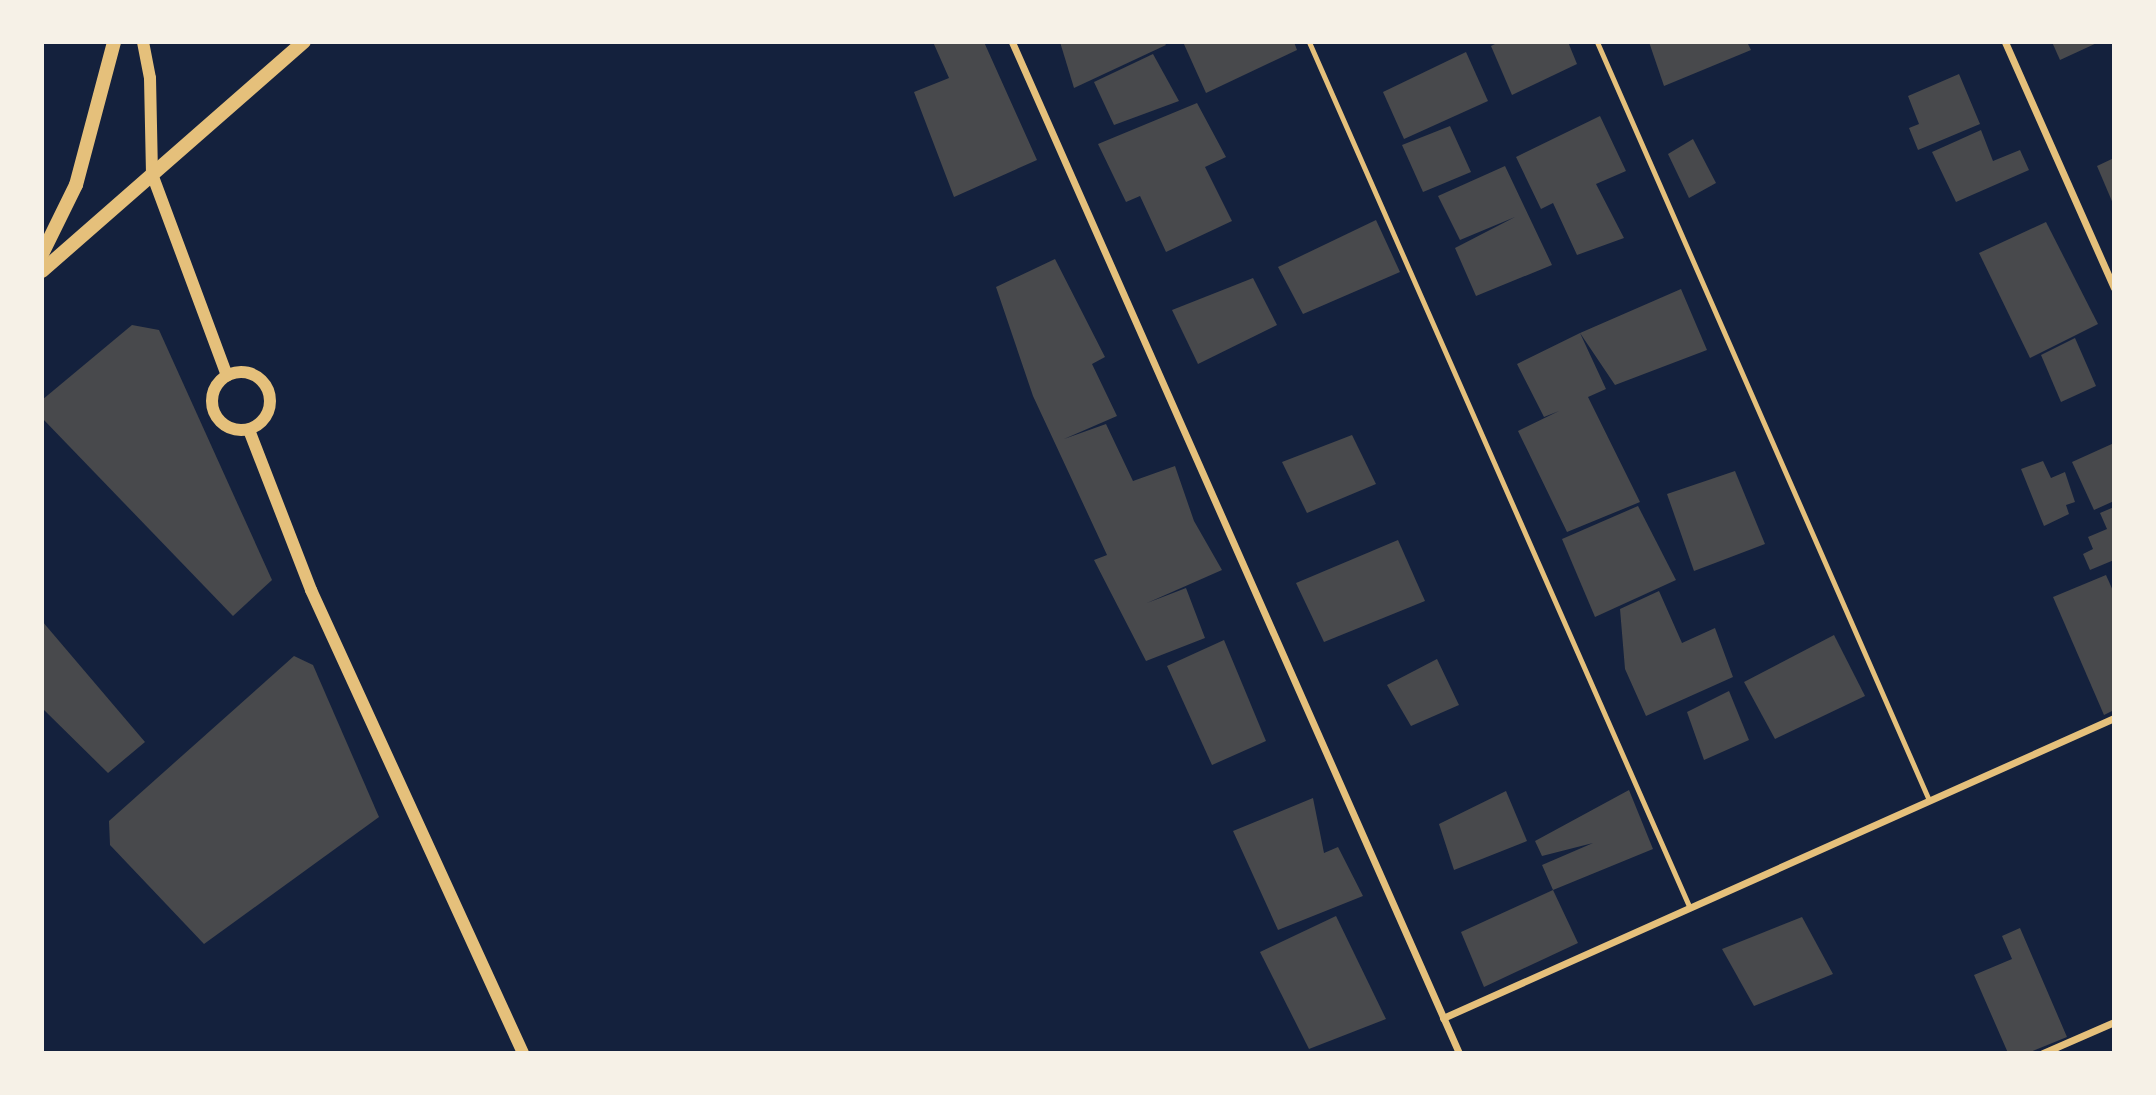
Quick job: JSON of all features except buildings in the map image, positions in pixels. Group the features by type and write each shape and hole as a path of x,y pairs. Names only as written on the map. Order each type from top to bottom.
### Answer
{"main road":[{"path":"42,254 76,185 114,42"},
{"path":"42,271 304,42"}],"street":[{"path":"142,42 150,78 152,174 227,376"},
{"path":"1012,42 1459,1053"},
{"path":"2005,42 2114,288"},
{"path":"227,376 256,376 268,390 265,419 249,430 230,429 216,417 212,398 227,376"},
{"path":"249,430 311,590 523,1053"},
{"path":"1443,1018 2114,718"},
{"path":"2043,1053 2114,1022"}],"lane":[{"path":"1309,42 1689,906"},
{"path":"1597,42 1929,800"}]}
